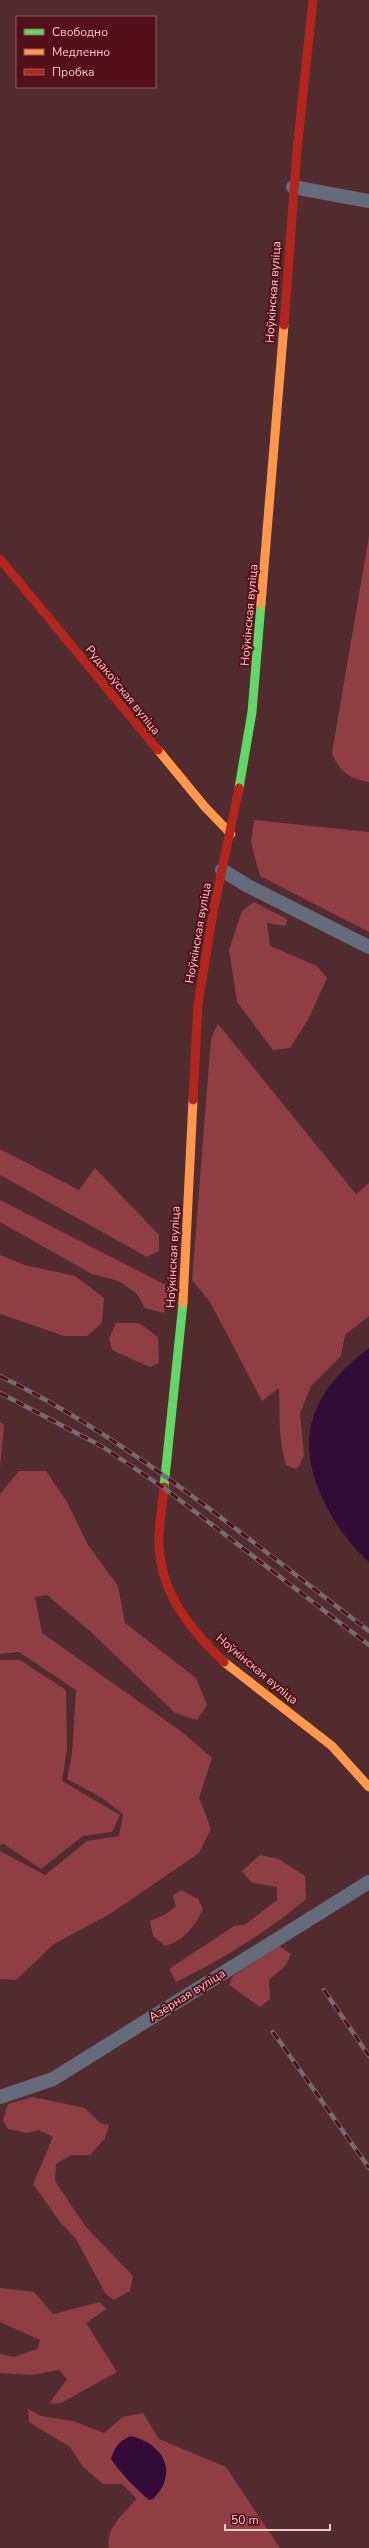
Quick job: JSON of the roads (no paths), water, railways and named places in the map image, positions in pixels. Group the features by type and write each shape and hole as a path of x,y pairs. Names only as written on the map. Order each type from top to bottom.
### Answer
{"main road":[{"name":"Ноўкінская вуліца","path":"313,0 293,187 274,462 253,698 245,760 231,834 212,913 198,1004 184,1296 159,1539 160,1559 165,1581 175,1604 199,1637 240,1674 334,1748 369,1787"},
{"name":"Рудакоўская вуліца","path":"0,559 205,808 231,834"}],"street":[{"path":"293,187 369,201"},
{"path":"222,870 248,886 369,947"},
{"name":"Азёрная вуліца","path":"0,2096 14,2094 53,2079 369,1882"}],"railway":[{"path":"0,1376 50,1402 98,1431 144,1462 190,1494 369,1631"},
{"path":"0,1393 103,1447 164,1488 369,1645"},
{"path":"324,1990 369,2056"},
{"path":"273,2032 369,2168"}]}
